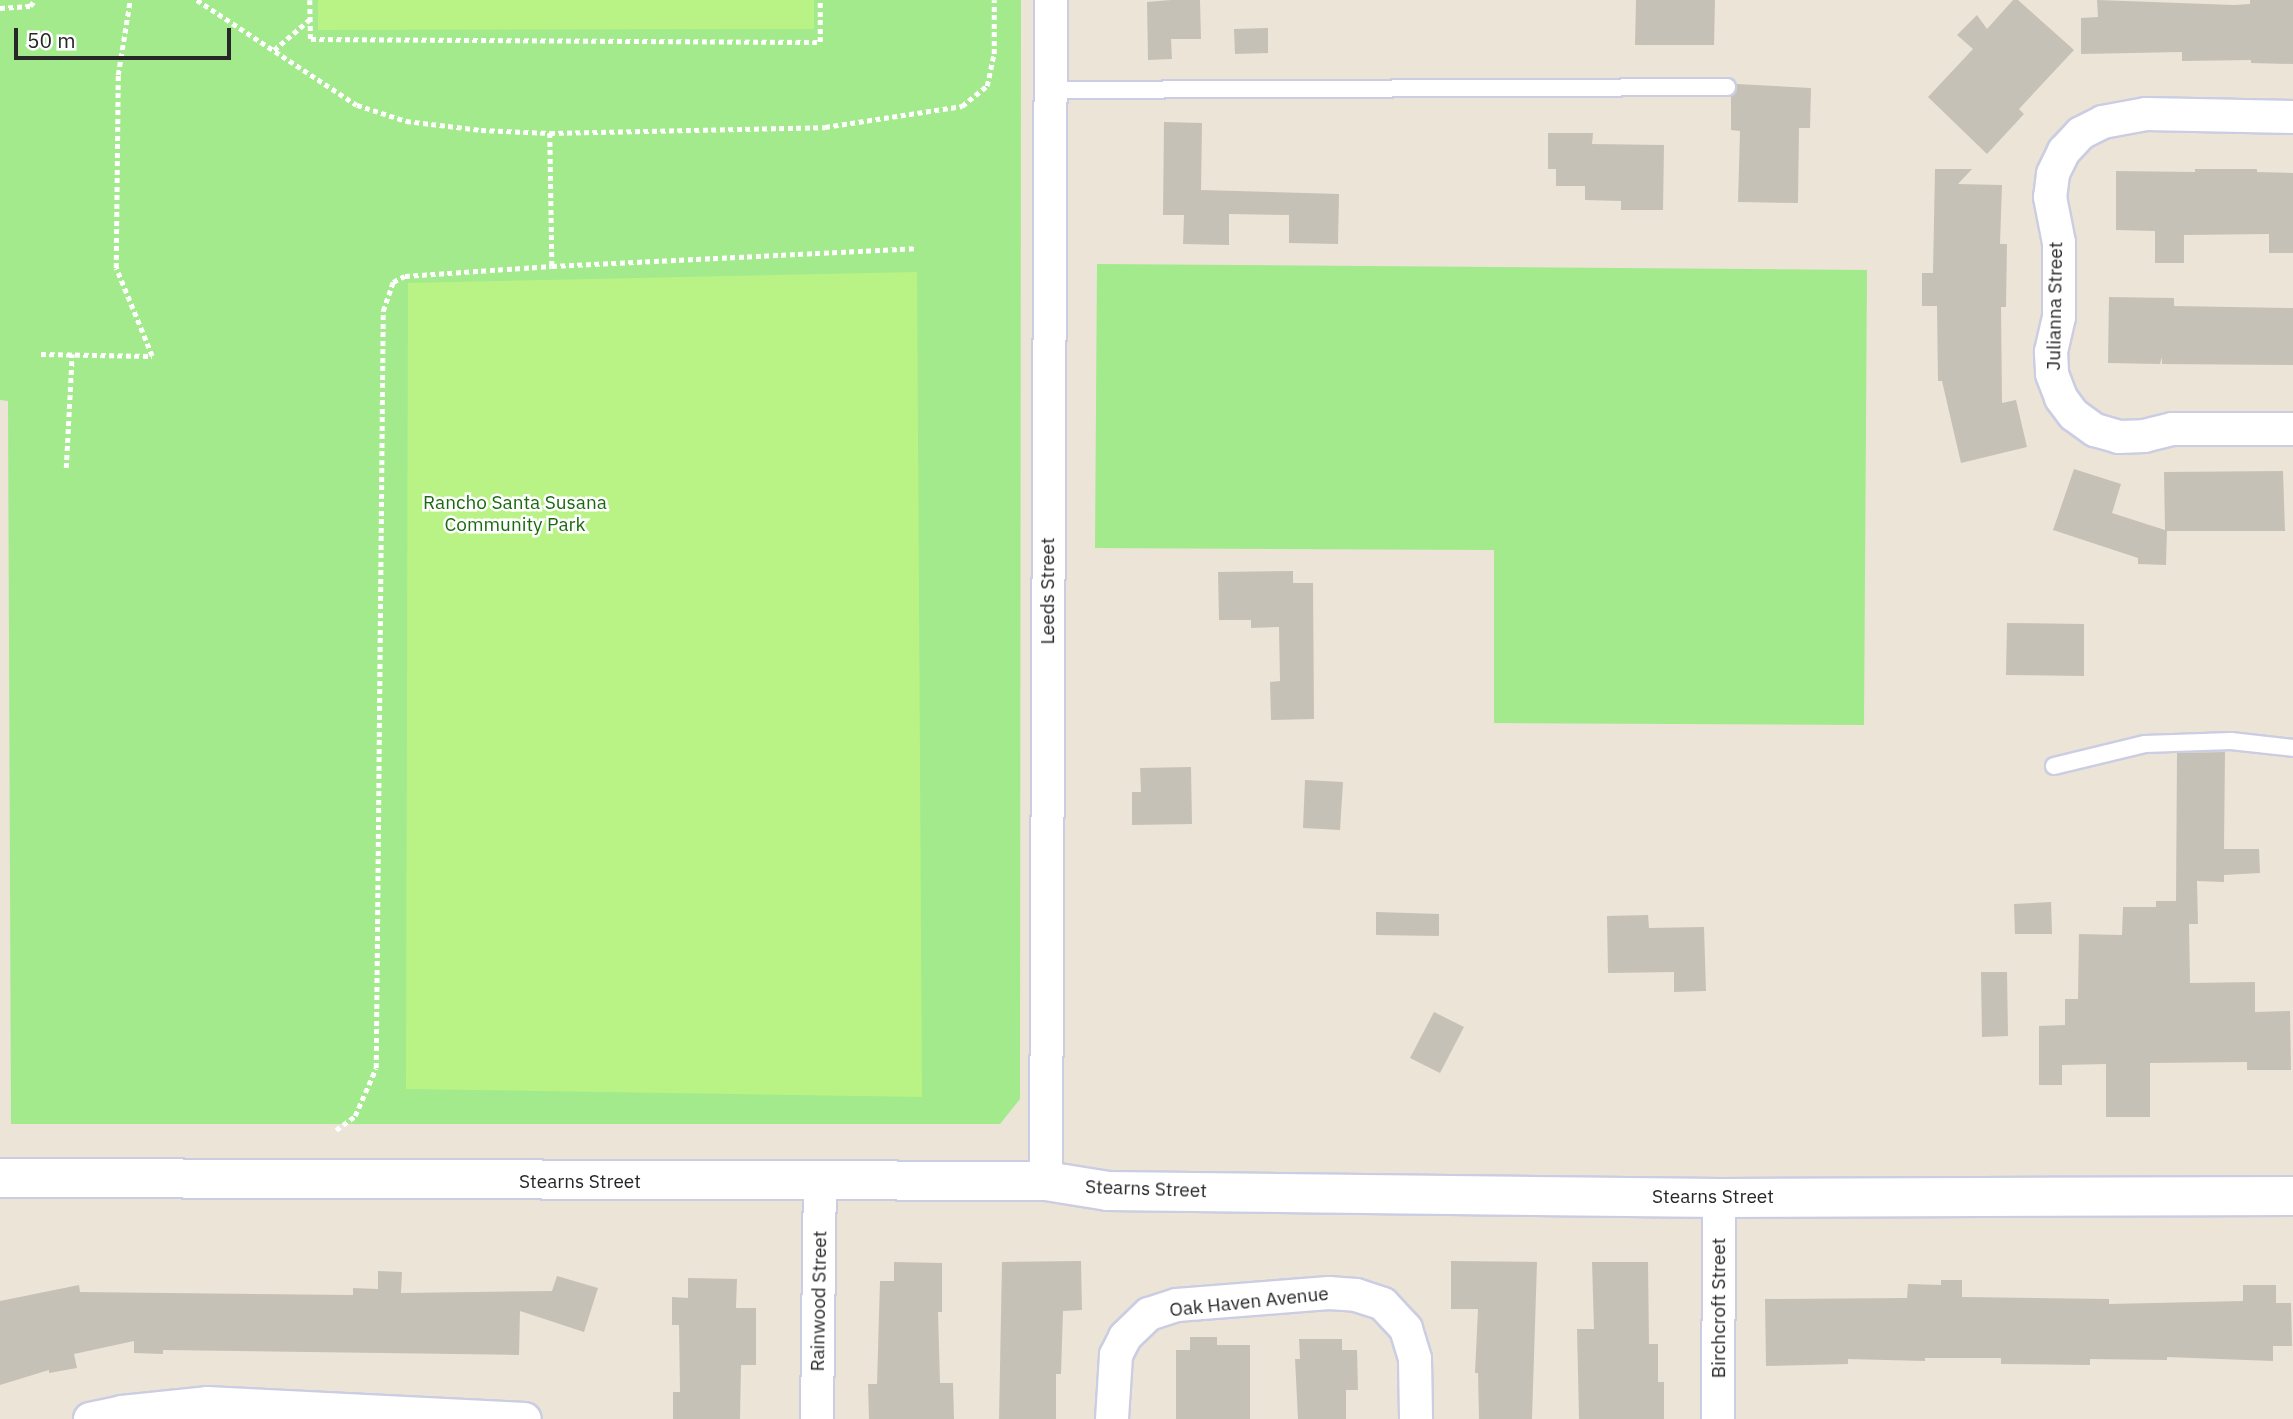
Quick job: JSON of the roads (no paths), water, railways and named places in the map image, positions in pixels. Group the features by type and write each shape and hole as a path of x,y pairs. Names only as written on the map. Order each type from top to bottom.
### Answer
{"main road":[{"name":"Stearns Street","path":"0,1178 820,1183 1046,1181 1108,1191 1719,1198 2293,1196"}],"street":[{"name":"Leeds Street","path":"1046,1181 1051,0"},
{"name":"Julianna Street","path":"2293,117 2137,116 2103,121 2081,133 2064,151 2053,174 2050,197 2059,243 2059,317 2051,363 2061,398 2074,415 2095,430 2119,437 2144,436 2172,429 2293,429"},
{"name":"Rainwood Street","path":"817,1419 820,1183"},
{"name":"Birchcroft Street","path":"1718,1419 1719,1198"},
{"name":"Oak Haven Avenue","path":"1112,1419 1116,1355 1125,1336 1149,1314 1177,1305 1329,1293 1356,1295 1383,1304 1406,1329 1415,1359 1416,1419"},
{"path":"90,1419 122,1412 207,1403 525,1419"}],"lane":[{"path":"1050,90 1727,87"},
{"path":"2054,766 2145,744 2231,741 2293,748"}],"park label":[{"name":"Rancho Santa Susana Community Park","path":"515,514"}]}
